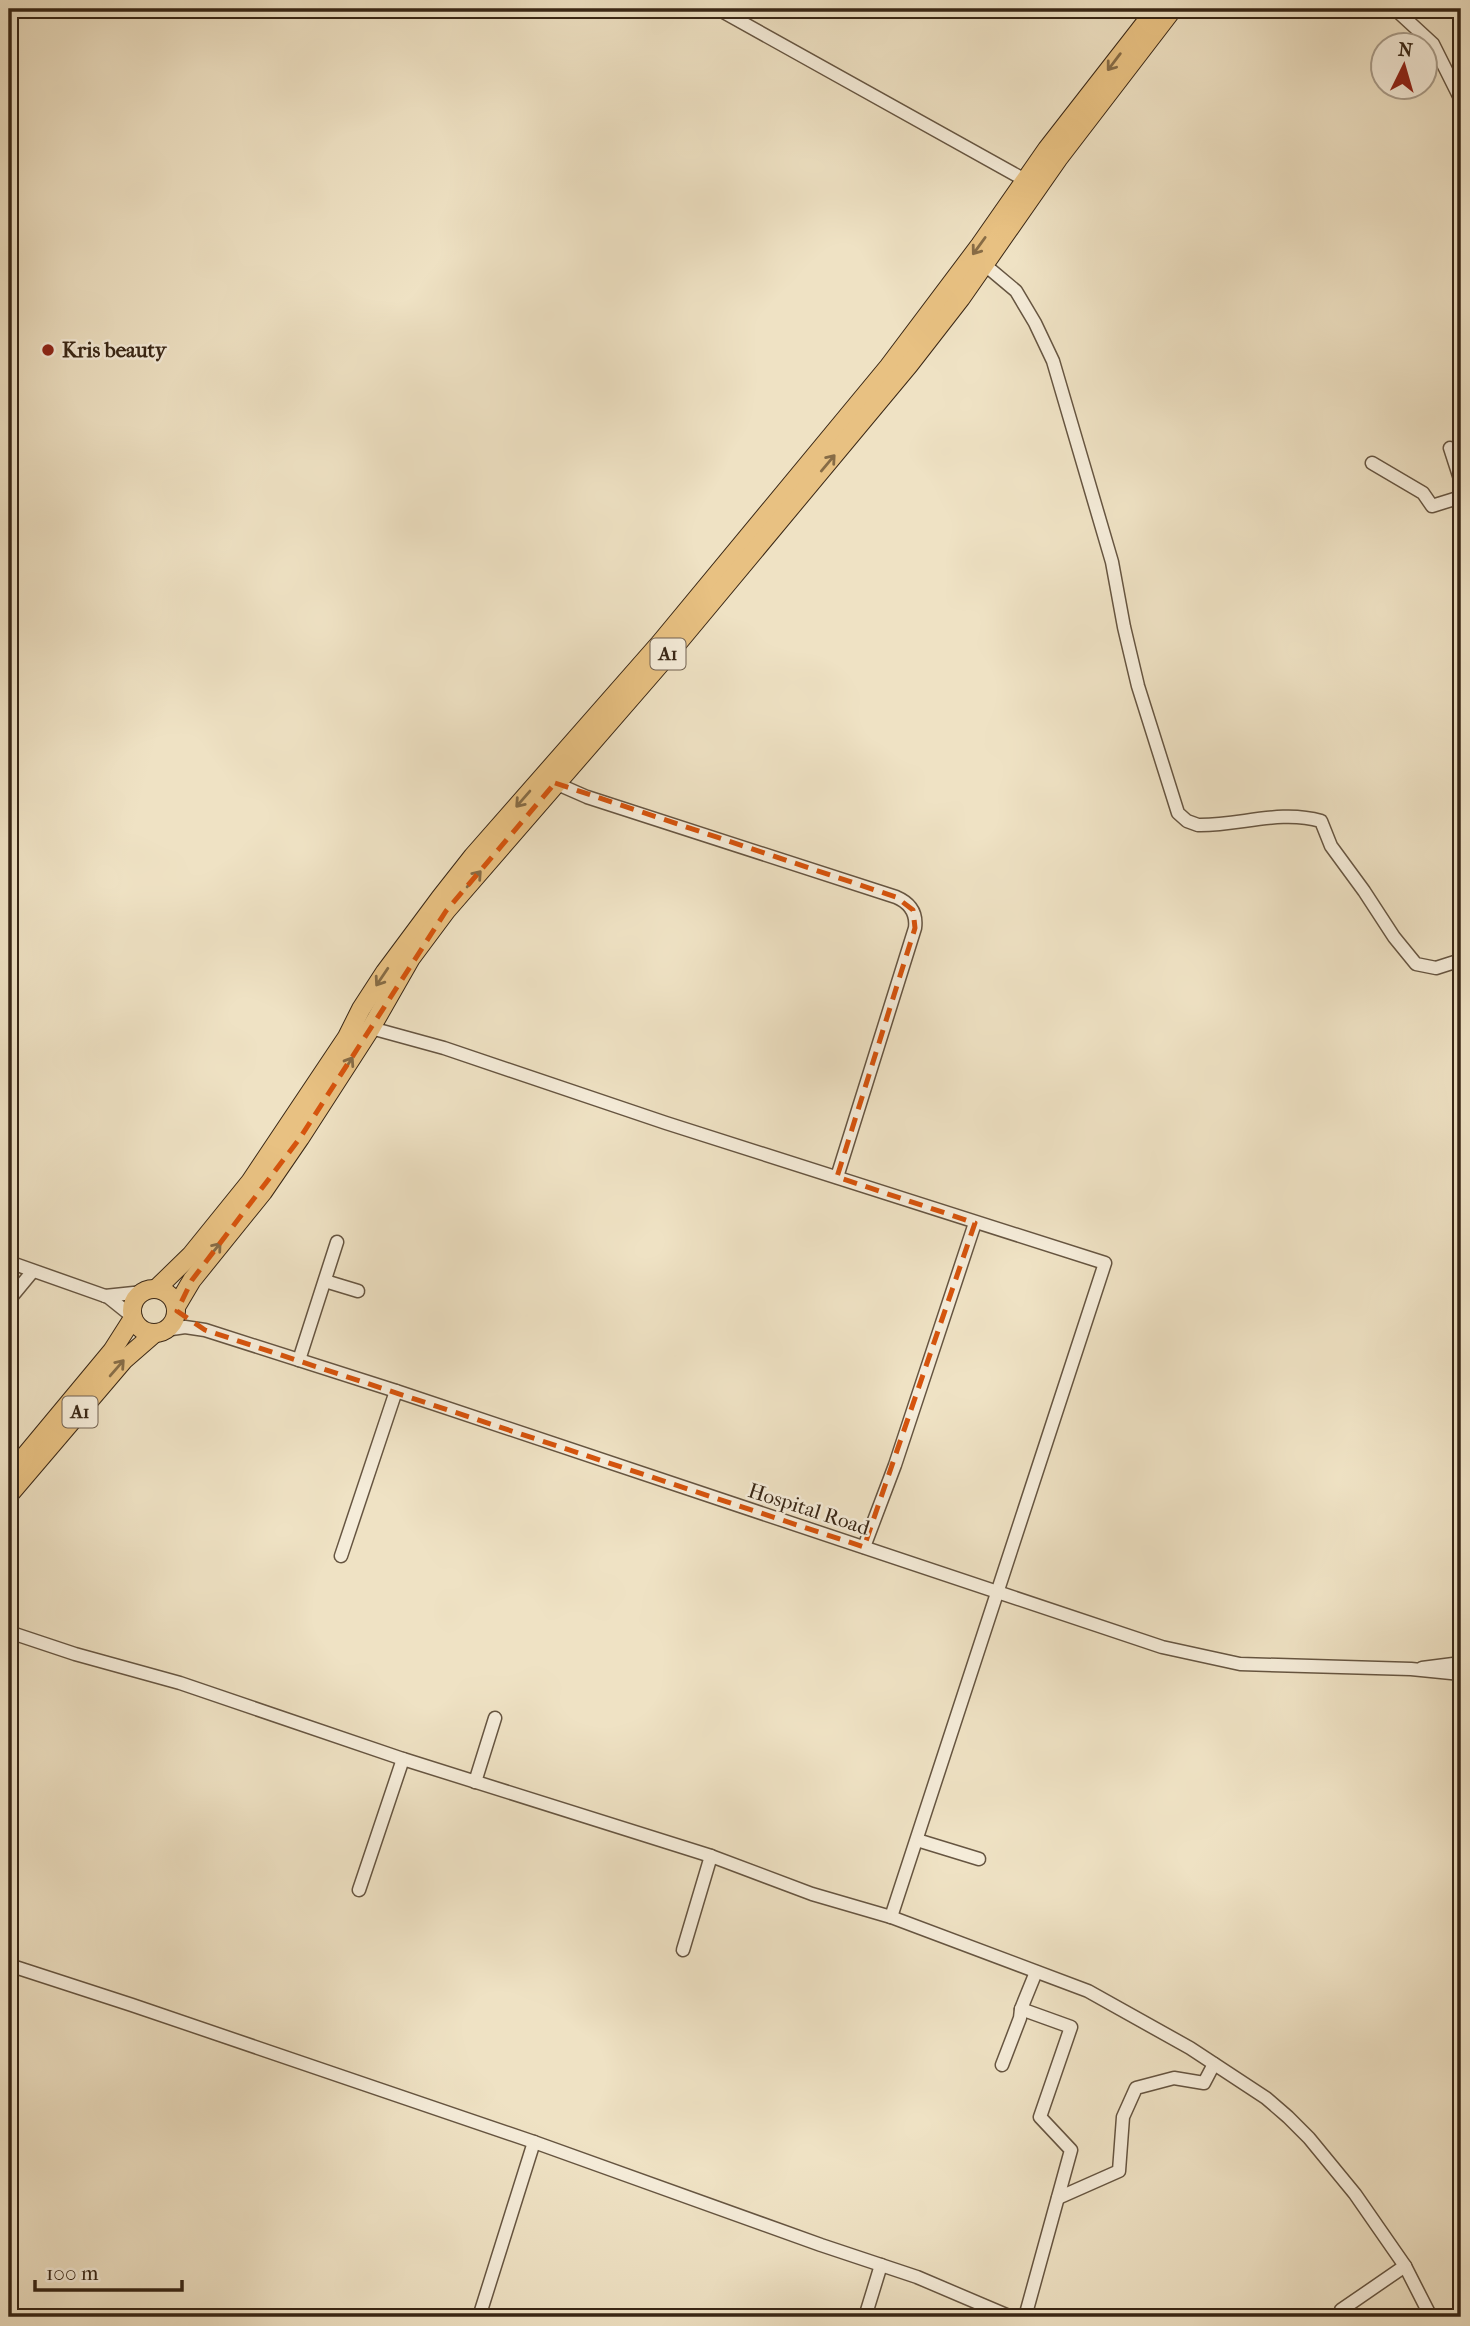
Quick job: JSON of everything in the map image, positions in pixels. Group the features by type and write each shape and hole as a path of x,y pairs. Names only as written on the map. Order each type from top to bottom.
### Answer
{"highway":[{"name":"A1","path":"150,1290 191,1255 250,1182 347,1037 373,991 440,898 473,856 660,643 819,452 931,311 1156,9"},
{"name":"A1","path":"176,1308 195,1275 263,1192 371,1028 411,958 425,939 555,783 662,662 909,365 985,265 1058,159 1173,9"},
{"path":"150,1290 168,1294 176,1308 173,1323 160,1332 140,1328 130,1316 133,1304 150,1290"},
{"name":"A1","path":"9,1475 121,1339 130,1316"},
{"name":"A1","path":"9,1495 124,1360 160,1332"}],"street":[{"path":"718,9 1026,180"},
{"path":"1395,9 1433,44 1461,100"},
{"path":"985,265 1016,291 1053,361 1112,562 1138,686 1178,813 1187,821 1198,825 1283,816 1321,821 1331,846 1416,964 1436,968 1461,960"},
{"path":"1450,448 1461,482"},
{"path":"1372,463 1423,493 1432,506 1461,497"},
{"path":"555,783 587,797 896,897 910,906 915,916 915,928 837,1177"},
{"path":"371,1028 444,1048 666,1123 1105,1263 891,1917"},
{"path":"864,1548 895,1465 975,1223"},
{"path":"299,1360 337,1242"},
{"path":"9,1262 104,1296 117,1303 130,1316"},
{"path":"9,1300 33,1271"},
{"path":"325,1281 358,1291"},
{"path":"104,1296 150,1290"},
{"path":"176,1308 186,1319 205,1330"},
{"path":"160,1332 185,1327 205,1330"},
{"name":"Hospital Road","path":"205,1330 396,1391 1162,1647 1240,1664 1294,1668 1411,1669"},
{"path":"341,1556 396,1391"},
{"path":"9,1632 180,1684 403,1759 711,1856 812,1894 891,1917 1088,1991 1171,2037 1266,2098 1309,2138 1355,2194 1405,2266 1431,2317"},
{"path":"1411,1669 1461,1663"},
{"path":"1411,1669 1461,1674"},
{"path":"475,1782 495,1718"},
{"path":"359,1890 403,1759"},
{"path":"917,1840 979,1859"},
{"path":"683,1950 711,1856"},
{"path":"9,1965 534,2142 946,2288 1011,2317"},
{"path":"1002,2065 1036,1972"},
{"path":"1021,2009 1071,2027 1040,2117 1070,2150 1025,2317"},
{"path":"1058,2198 1119,2171 1123,2117 1136,2088 1174,2078 1204,2083 1214,2064"},
{"path":"479,2317 534,2142"},
{"path":"865,2317 881,2265"},
{"path":"1341,2310 1405,2266"}],"highlighted area":[{"path":"555,783 896,897 913,910 915,928 837,1177 975,1223 864,1547 205,1330 177,1311 192,1280 300,1138 446,911"}],"place":[{"name":"Kris beauty","path":"48,350"}]}
